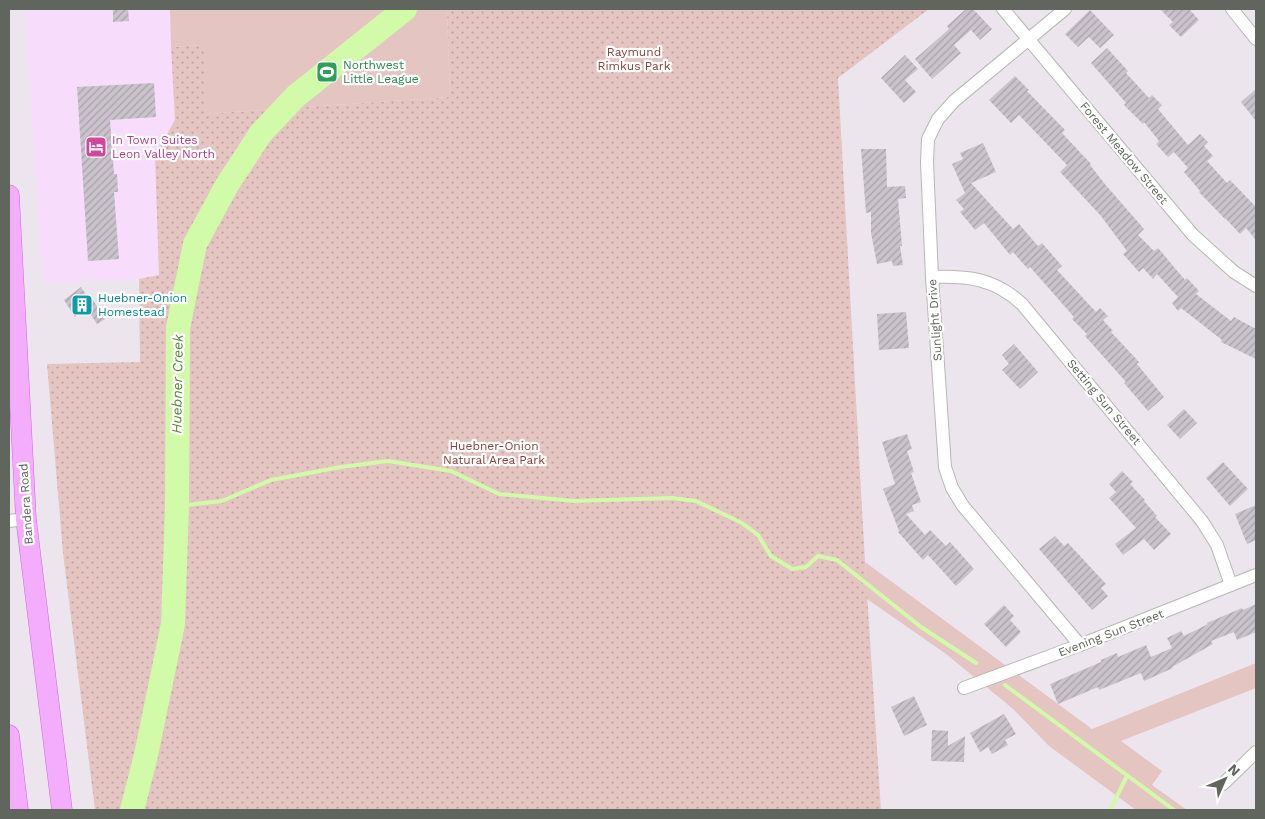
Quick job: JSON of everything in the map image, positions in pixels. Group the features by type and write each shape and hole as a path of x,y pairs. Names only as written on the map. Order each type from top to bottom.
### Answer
{"main road":[{"name":"Bandera Road","path":"9,195 17,520 62,810"},
{"path":"9,735 18,810"}],"street":[{"name":"Forest Meadow Street","path":"1003,9 1193,235 1234,272 1256,286"},
{"name":"Sunlight Drive","path":"1065,9 954,101 938,119 928,139 927,162 932,277 945,467 952,488 963,506 1080,645"},
{"path":"1232,9 1256,39"},
{"name":"Setting Sun Street","path":"932,277 957,276 984,280 1000,287 1022,304 1202,521 1217,545 1230,586"},
{"name":"Evening Sun Street","path":"964,688 1256,576"},
{"path":"1223,784 1256,752"}],"shaded area":[{"path":"25,9 170,9 175,120 155,155 159,275 139,279 43,282"}],"green space":[{"name":"Northwest Little League","path":"170,9 447,9 450,97 204,114 204,45 171,47"},
{"name":"Huebner-Onion Natural Area Park","path":"447,9 929,9 838,78 881,810 95,810 63,553 47,364 140,362 139,279 159,275 155,155 175,120 171,47 204,45 204,114 450,97"},
{"path":"865,562 1092,729 1256,663 1256,688 1121,741 1162,771 1152,785 1187,810 1136,810 1049,746 1013,709 946,654 867,599"}],"building":[{"path":"113,9 128,9 129,21 113,22"},
{"path":"966,9 973,9 992,29 980,40 971,30 954,45 961,53 932,79 915,59 949,29 947,26"},
{"path":"1160,9 1189,9 1199,20 1181,37 1169,25 1173,22"},
{"path":"1090,10 1114,35 1100,48 1089,37 1078,47 1065,34"},
{"path":"1107,48 1128,71 1126,73 1149,98 1152,95 1162,105 1158,109 1188,145 1200,134 1208,142 1204,146 1213,156 1207,161 1227,183 1230,180 1256,207 1256,240 1246,228 1240,234 1199,192 1184,172 1188,168 1174,152 1168,157 1156,144 1159,141 1144,122 1143,124 1124,105 1126,103 1091,63"},
{"path":"905,55 918,69 905,80 916,92 904,103 881,78"},
{"path":"1015,76 1065,130 1062,133 1091,164 1104,183 1144,229 1138,235 1154,251 1158,248 1185,280 1187,278 1199,291 1196,294 1231,321 1234,317 1256,329 1256,359 1221,342 1222,340 1181,308 1178,311 1172,303 1178,297 1157,274 1153,279 1143,268 1139,272 1123,254 1127,251 1101,216 1060,172 1067,165 1019,115 1011,123 989,100"},
{"name":"In Town Suites Leon Valley North","path":"154,83 156,117 110,120 114,174 117,174 118,192 114,192 119,259 88,261 77,87"},
{"path":"1256,89 1256,121 1241,102"},
{"path":"983,143 996,172 971,183 1013,229 1019,224 1038,246 1042,243 1062,266 1057,270 1096,312 1100,308 1108,316 1103,320 1113,331 1111,332 1139,362 1137,364 1164,397 1148,411 1124,383 1126,382 1085,336 1087,334 1072,319 1074,317 1030,267 1028,269 1013,252 1010,255 984,223 975,230 960,212 964,209 956,200 965,193 952,164 963,159 960,153"},
{"path":"861,149 886,149 887,187 905,186 906,198 898,199 902,246 900,246 903,265 893,266 892,261 877,264 871,233 871,212 866,213"},
{"name":"Huebner-Onion Homestead","path":"81,287 90,301 93,300 105,319 97,324 87,309 75,317 64,300"},
{"path":"906,312 909,348 879,350 877,314"},
{"path":"1014,344 1038,372 1020,389 1002,370 1009,364 1002,355"},
{"path":"1184,409 1197,423 1180,439 1167,425"},
{"path":"907,434 912,449 907,451 914,472 911,473 921,502 912,505 914,511 906,514 925,535 930,530 946,546 950,542 974,569 956,586 928,555 923,560 898,532 883,489 895,484 882,442"},
{"path":"1223,462 1248,489 1230,506 1206,478"},
{"path":"1122,471 1133,482 1130,484 1145,500 1157,516 1155,517 1171,534 1154,550 1144,539 1123,555 1115,544 1136,528 1109,498 1116,492 1109,484"},
{"path":"1256,505 1256,540 1247,544 1235,514"},
{"path":"1055,536 1064,546 1068,543 1106,584 1101,588 1108,596 1092,610 1039,549"},
{"path":"1256,604 1256,632 1237,640 1234,632 1211,641 1213,644 1173,668 1144,681 1141,673 1099,690 1098,687 1058,704 1050,684 1117,653 1118,657 1146,645 1151,657 1172,648 1167,638 1181,631 1184,636 1207,623"},
{"path":"1004,605 1014,616 1010,620 1021,632 1006,647 984,624"},
{"path":"914,696 927,725 904,736 891,707"},
{"path":"1004,714 1016,734 1005,740 1008,745 992,754 988,747 980,752 970,733"},
{"path":"932,730 948,731 948,746 965,736 964,762 931,761"}],"waterway":[{"name":"Huebner Creek","path":"132,810 146,755 173,624 177,506 178,328 195,244 227,185 261,133 296,96 405,9"},
{"path":"177,506 222,501 271,480 341,467 388,461 451,471 499,494 574,501 672,498 696,501 742,523 758,535 771,556 792,569 806,567 818,556 837,560 921,627 976,663"},
{"path":"1005,685 1174,810"},
{"path":"1110,810 1127,776"}],"place":[{"name":"Northwest Little League","path":"327,72"},
{"name":"In Town Suites Leon Valley North","path":"96,147"},
{"name":"Huebner-Onion Homestead","path":"82,305"}],"park label":[{"name":"Raymund Rimkus Park","path":"634,59"}]}
